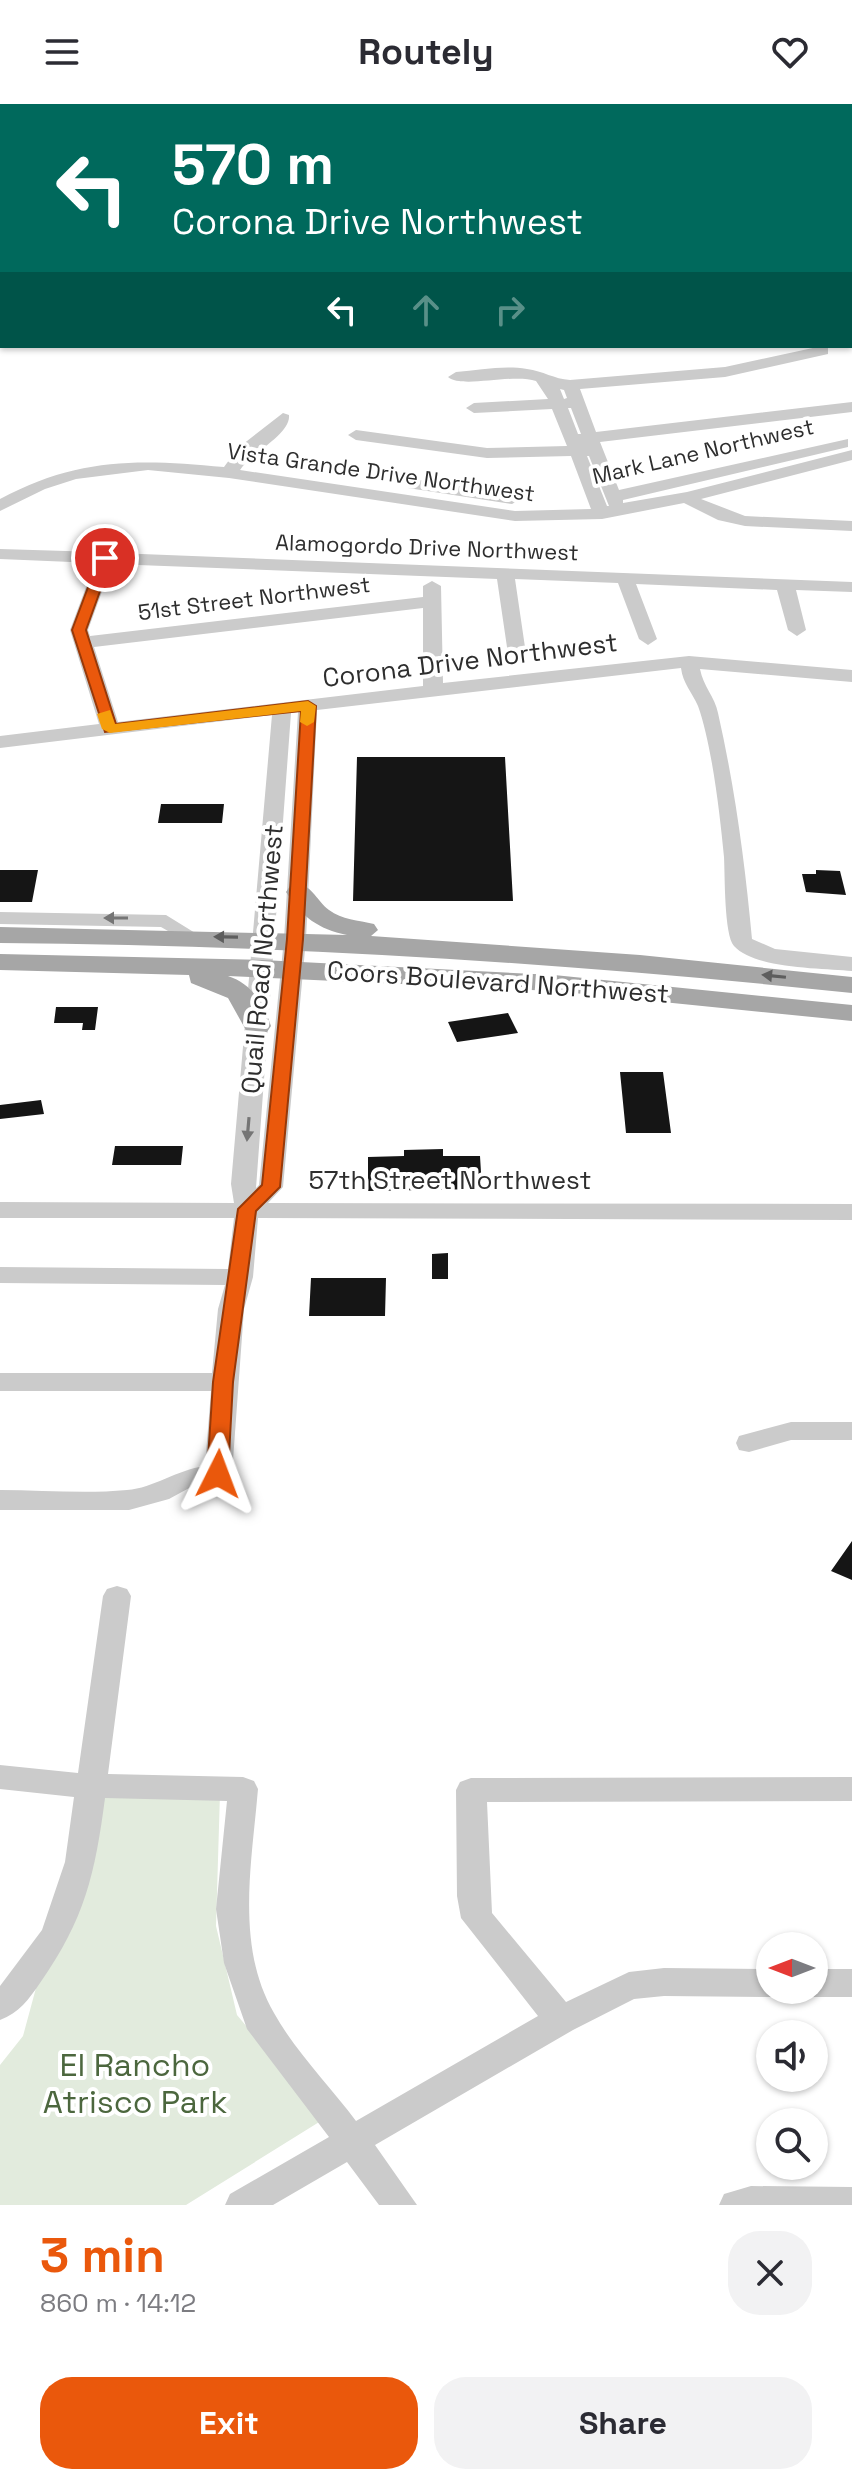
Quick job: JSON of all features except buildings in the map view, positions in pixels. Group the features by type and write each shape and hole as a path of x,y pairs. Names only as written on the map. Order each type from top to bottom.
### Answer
{"main road":[{"path":"299,892 310,912 342,927 544,955"},
{"name":"Coors Boulevard Northwest","path":"0,935 295,939 544,955 852,985"},
{"name":"Coors Boulevard Northwest","path":"0,962 64,966 291,969 554,983 852,1013"},
{"path":"64,966 97,973 200,976 223,981 241,991 249,1002 257,1026"},
{"path":"346,972 422,990 712,1014 852,1030"}],"street":[{"path":"550,384 725,372 822,351"},
{"path":"456,377 525,373 545,378 574,446 608,506"},
{"path":"570,385 594,444 608,506"},
{"path":"474,408 577,403"},
{"path":"356,435 461,451 574,446 852,407"},
{"path":"229,473 244,452 269,435 283,418"},
{"name":"Mark Lane Northwest","path":"325,471 524,501 608,506 806,449 852,441"},
{"name":"Vista Grande Drive Northwest","path":"0,506 50,481 116,466 163,466 515,516 687,497 852,455"},
{"path":"687,497 710,512 734,520 852,526"},
{"path":"108,552 79,630 110,729"},
{"name":"Alamogordo Drive Northwest","path":"0,554 108,552 432,571 852,587"},
{"path":"432,571 433,690"},
{"path":"505,574 517,654"},
{"path":"625,578 648,639"},
{"path":"785,584 797,630"},
{"name":"51st Street Northwest","path":"81,643 433,601"},
{"path":"689,662 693,685 707,705 715,744 738,902 739,934 744,946 763,954 852,964"},
{"name":"Corona Drive Northwest","path":"0,742 689,662 852,676"},
{"path":"306,730 319,717 349,700"},
{"name":"Quail Road Northwest","path":"247,1209 271,1187 299,892 302,773 308,706"},
{"name":"Quail Road Northwest","path":"0,1500 129,1500 159,1492 185,1478 218,1474 223,1382 231,1309 240,1277 247,1209 243,1184 282,708"},
{"path":"279,773 302,773"},
{"path":"0,918 166,921 189,936"},
{"name":"57th Street Northwest","path":"0,1210 852,1212"},
{"path":"0,1275 240,1277"},
{"path":"0,1382 223,1382"},
{"path":"749,1443 791,1431 852,1431"},
{"path":"0,2006 15,1992 56,1935 81,1862 117,1596"},
{"path":"0,1777 93,1786 243,1789 232,1909 240,1963 259,2019 400,2205"},
{"path":"561,2020 477,1918 473,1896 471,1790 852,1789"},
{"path":"242,2205 561,2020 629,1986 664,1982 756,1983"},
{"path":"828,1983 852,1983"},
{"path":"736,2205 751,2201 852,2202"}],"green space":[{"name":"El Rancho Atrisco Park","path":"105,1791 220,1793 216,1926 237,2015 324,2119 186,2205 0,2205 0,2065 23,2036 36,1988"}],"slow traffic":[{"path":"105,714 110,729 308,706 307,722"}],"route":[{"path":"105,558 79,630 110,729 308,706 302,773 299,892 271,1187 247,1209 240,1277 231,1309 223,1382 218,1474"}]}
